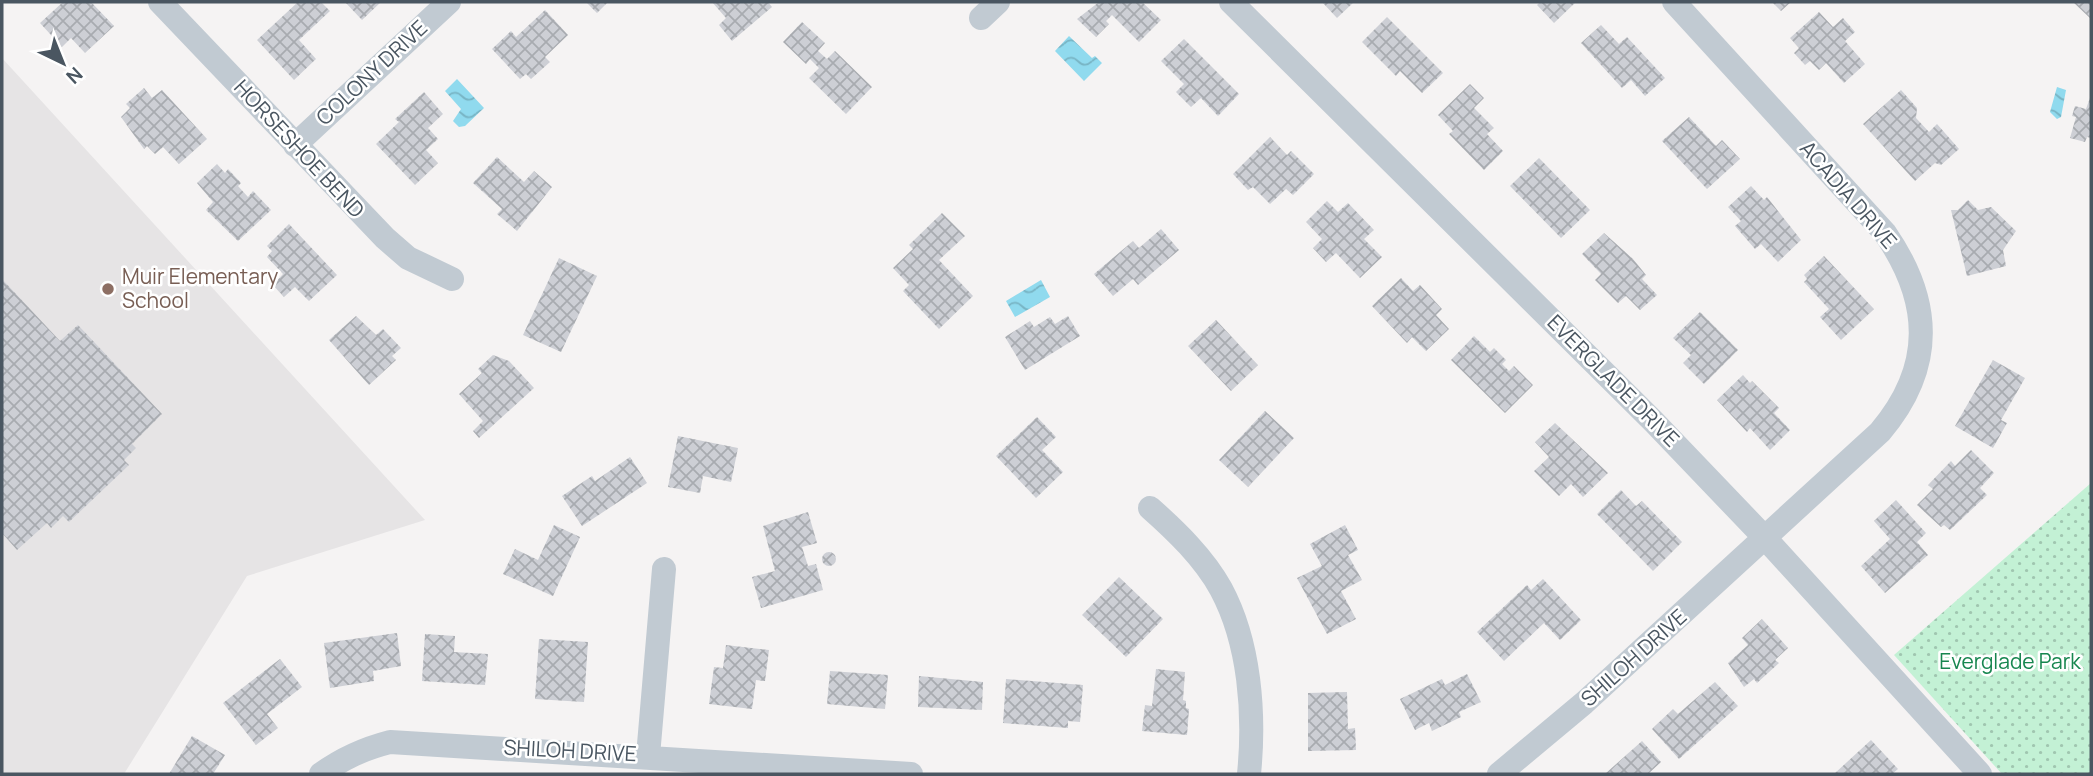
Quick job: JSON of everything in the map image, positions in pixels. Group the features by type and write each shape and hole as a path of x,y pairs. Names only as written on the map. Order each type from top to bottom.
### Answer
{"street":[{"name":"HORSESHOE BEND","path":"160,2 347,201 408,258 452,279"},
{"name":"COLONY DRIVE","path":"295,145 449,2"},
{"name":"EVERGLADE DRIVE","path":"1231,2 1654,422 1765,538 1980,774"},
{"name":"ACADIA DRIVE","path":"1674,2 1885,233 1903,260 1920,309 1920,355 1909,390 1896,413 1880,432 1765,538"},
{"path":"1150,508 1200,559 1222,590 1241,647 1249,684 1252,708 1250,774"},
{"name":"SHILOH DRIVE","path":"1499,774 1584,703 1765,538"},
{"path":"648,756 664,569"},
{"name":"SHILOH DRIVE","path":"321,774 341,759 365,748 390,742 911,774"}],"shaded area":[{"name":"Muir Elementary School","path":"2,58 425,520 247,576 124,774 2,774"}],"green space":[{"name":"Everglade Park","path":"2091,483 2091,774 2002,774 1894,655"}],"water":[{"path":"1069,36 1092,58 1095,56 1102,63 1084,81 1055,51"},
{"path":"457,79 484,108 465,126 459,127 453,121 461,109 445,91"},
{"path":"2057,87 2066,90 2061,117 2057,119 2050,112"},
{"path":"1041,280 1050,297 1015,317 1006,301"}],"building":[{"path":"63,2 91,2 114,26 85,53 71,38 62,47 40,23"},
{"path":"298,2 321,2 330,11 299,40 316,59 294,80 257,40"},
{"path":"345,2 381,2 362,20"},
{"path":"586,2 608,2 597,13"},
{"path":"712,2 768,2 772,7 732,41 719,25 726,18"},
{"path":"1099,2 1142,2 1161,20 1139,42 1112,15 1106,21 1109,24 1096,37 1077,19"},
{"path":"1322,2 1354,2 1337,18"},
{"path":"1540,2 1576,2 1554,23 1537,5"},
{"path":"1772,2 1791,2 1781,11"},
{"path":"2073,2 2091,2 2091,19"},
{"path":"545,10 568,35 545,57 550,62 531,79 526,74 520,79 492,49 511,31 516,37"},
{"path":"1819,12 1833,27 1843,18 1855,32 1845,41 1865,64 1844,83 1826,63 1819,70 1810,61 1805,65 1794,53 1799,48 1790,38"},
{"path":"1387,17 1443,73 1422,93 1400,71 1396,76 1362,42"},
{"path":"802,22 825,43 818,51 827,59 835,51 872,87 846,114 809,78 819,68 810,59 806,64 783,42"},
{"path":"1601,25 1619,44 1627,37 1665,78 1645,96 1631,80 1622,88 1581,43"},
{"path":"1184,39 1239,94 1218,116 1201,98 1191,107 1176,92 1184,84 1161,61"},
{"path":"1470,84 1484,98 1474,108 1494,128 1487,134 1503,151 1484,170 1449,134 1453,131 1438,115"},
{"path":"144,88 152,98 162,90 207,139 179,164 163,147 155,154 147,146 144,149 121,117 130,108 126,104"},
{"path":"1901,90 1917,108 1916,118 1929,132 1937,124 1959,149 1941,165 1935,163 1915,181 1863,124"},
{"path":"424,92 443,114 428,128 438,139 426,150 438,163 415,185 376,144 399,122 395,119"},
{"path":"2091,95 2091,138 2087,137 2085,142 2070,138 2076,117 2072,116 2075,106 2086,109"},
{"path":"1689,117 1716,146 1722,140 1740,159 1707,189 1662,141"},
{"path":"1270,137 1287,155 1291,151 1314,174 1293,195 1286,189 1270,204 1253,187 1248,190 1233,174"},
{"path":"497,157 524,182 534,171 552,187 517,231 497,214 502,209 473,183"},
{"path":"1539,158 1590,210 1561,238 1510,186"},
{"path":"217,164 225,173 228,169 241,183 238,186 248,197 253,191 271,210 238,241 206,210 213,202 197,183"},
{"path":"1751,186 1764,200 1767,197 1801,240 1778,262 1761,244 1755,249 1735,226 1741,221 1728,207"},
{"path":"1968,200 1978,210 1991,207 2016,231 2003,250 2006,266 1967,276 1951,210 1958,210"},
{"path":"1327,201 1338,212 1348,203 1374,230 1364,239 1382,257 1360,278 1336,253 1326,262 1313,248 1322,239 1306,222"},
{"path":"942,213 965,236 939,260 973,296 939,329 903,291 909,285 893,268 913,249 909,245"},
{"path":"289,224 337,275 309,301 295,287 284,297 273,285 283,274 267,257 272,251 267,246"},
{"path":"1161,229 1179,250 1138,285 1133,279 1113,296 1094,274 1133,241 1139,248"},
{"path":"1604,233 1633,259 1646,275 1642,279 1657,295 1640,310 1626,296 1618,303 1595,280 1601,274 1582,254"},
{"path":"1824,256 1874,309 1841,340 1820,317 1829,309 1804,282 1807,279 1804,275"},
{"path":"559,258 597,276 561,352 523,335"},
{"path":"1401,278 1413,291 1420,285 1442,309 1436,315 1449,329 1426,351 1412,337 1407,343 1372,306"},
{"path":"2,279 60,341 78,325 162,414 132,444 136,448 124,460 129,465 69,522 63,516 51,528 47,523 17,550 2,533"},
{"path":"1700,312 1738,350 1704,384 1683,363 1691,355 1673,338"},
{"path":"356,316 376,335 383,329 401,348 392,356 396,360 369,385 329,340"},
{"path":"1068,316 1080,336 1025,370 1005,337 1030,321 1034,327 1050,317 1055,324"},
{"path":"1216,320 1258,365 1231,391 1188,346"},
{"path":"1474,336 1490,352 1494,348 1506,360 1502,364 1509,371 1514,366 1533,385 1505,413 1451,360"},
{"path":"493,355 509,361 534,388 479,438 473,431 483,421 459,394 482,373 478,369"},
{"path":"1993,360 2025,378 2001,420 2007,423 1993,448 1955,426"},
{"path":"1743,375 1779,408 1774,413 1790,430 1770,450 1750,428 1747,432 1717,400"},
{"path":"1265,411 1294,438 1248,487 1219,460"},
{"path":"1037,417 1056,437 1042,450 1063,472 1036,498 996,456"},
{"path":"1555,423 1608,473 1583,497 1571,484 1559,496 1534,471 1549,457 1535,442"},
{"path":"678,436 738,448 731,482 703,476 700,493 668,487"},
{"path":"1971,450 1994,473 1980,488 1987,495 1950,530 1944,525 1941,527 1917,505 1933,489 1928,485 1951,461 1955,466"},
{"path":"630,457 647,483 582,526 562,496 592,476 595,481"},
{"path":"1621,490 1636,506 1642,501 1682,542 1653,571 1597,514"},
{"path":"1896,500 1926,533 1917,542 1928,555 1885,593 1861,566 1890,539 1874,521"},
{"path":"808,512 817,543 802,547 808,566 816,564 823,590 761,608 752,577 775,571 763,526"},
{"path":"554,525 580,537 553,596 503,574 515,549 538,560"},
{"path":"1345,525 1358,550 1348,555 1362,580 1341,591 1356,619 1327,634 1297,578 1322,566 1310,544"},
{"path":"829,552 834,554 834,564 829,566 824,564 822,559 824,554"},
{"path":"1119,577 1163,619 1126,657 1082,615"},
{"path":"1543,579 1581,620 1560,640 1544,623 1504,661 1477,632 1527,585 1531,590"},
{"path":"1762,619 1788,648 1775,660 1779,663 1757,683 1754,679 1744,687 1728,663 1748,645 1742,638"},
{"path":"397,633 401,666 373,671 374,681 330,688 324,643"},
{"path":"425,634 455,636 454,652 488,654 485,685 422,681"},
{"path":"539,639 588,642 584,702 535,699"},
{"path":"726,645 769,650 765,681 756,680 752,709 709,704 714,667 723,668"},
{"path":"280,659 302,687 267,714 278,728 256,745 223,703"},
{"path":"1156,669 1185,672 1183,700 1189,709 1187,735 1142,731 1145,705 1152,706"},
{"path":"830,671 888,675 885,709 827,704"},
{"path":"1467,674 1481,702 1459,712 1461,717 1432,731 1429,723 1415,730 1400,699 1442,679 1445,685"},
{"path":"919,676 983,682 982,710 918,707"},
{"path":"1006,679 1083,685 1080,722 1068,721 1068,728 1003,723"},
{"path":"1715,682 1738,706 1679,759 1652,729 1673,709 1678,714"},
{"path":"1347,692 1348,729 1355,728 1356,750 1308,751 1308,693"},
{"path":"192,736 225,755 213,774 169,774"},
{"path":"1871,740 1898,769 1892,774 1834,774"},
{"path":"1642,741 1661,762 1648,774 1605,774"}],"place":[{"name":"Muir Elementary School","path":"108,289"}]}
